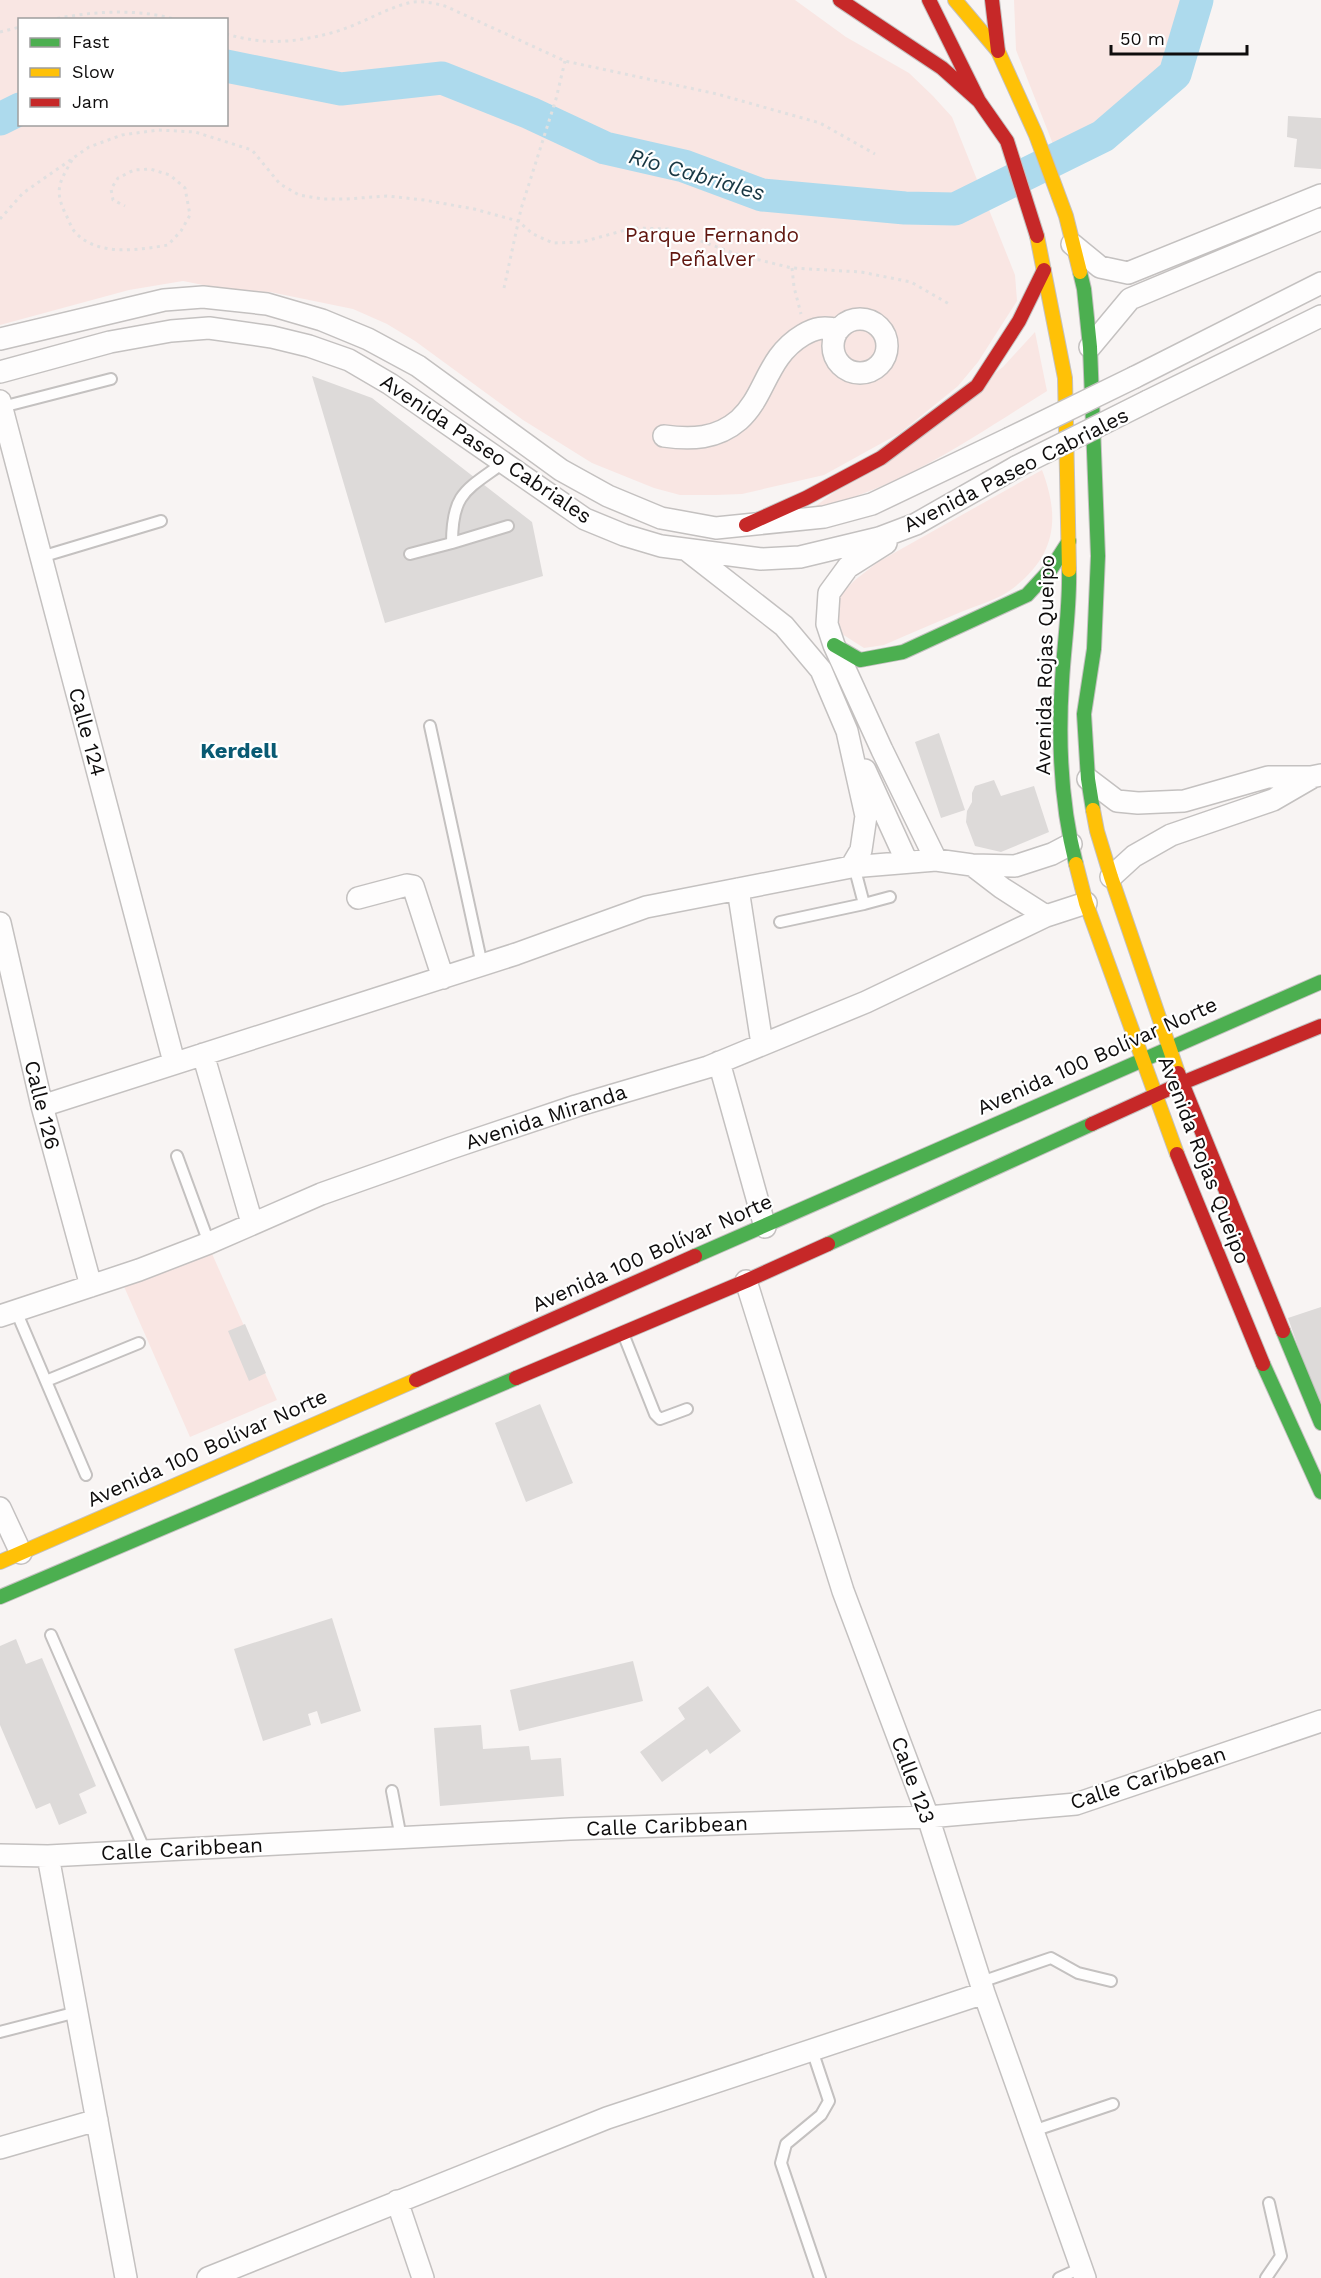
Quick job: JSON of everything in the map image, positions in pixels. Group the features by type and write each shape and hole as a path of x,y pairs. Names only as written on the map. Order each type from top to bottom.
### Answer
{"main road":[{"path":"840,0 942,68 979,101"},
{"name":"Avenida Rojas Queipo","path":"929,0 979,101 1007,141 1036,230 1065,378 1069,541 1068,619 1062,682 1061,770 1071,844 1086,903 1155,1095 1244,1321 1321,1492"},
{"name":"Avenida Rojas Queipo","path":"955,0 998,51 1036,135 1066,216 1084,289 1090,347 1098,556 1094,649 1084,714 1088,780 1097,831 1182,1083 1321,1423"},
{"path":"992,0 998,51"},
{"path":"746,525 806,498 881,458 977,386 1019,321 1044,270"},
{"path":"834,645 860,660 903,652 1027,595 1051,569 1069,541"},
{"name":"Avenida 100 Bolívar Norte","path":"0,1562 765,1227 1143,1058 1321,982"},
{"path":"0,1597 746,1281 1182,1083 1318,1035"}],"street":[{"path":"1072,244 1100,267 1128,273 1321,195"},
{"path":"1090,347 1130,299 1321,219"},
{"name":"Avenida Paseo Cabriales","path":"0,339 164,300 204,297 267,304 322,320 368,339 418,366 561,470 608,496 661,518 716,528 824,517 872,504 1135,377 1321,283"},
{"name":"Avenida Paseo Cabriales","path":"0,372 110,342 171,331 208,328 272,337 309,346 349,360 390,384 585,519 624,535 661,546 761,559 800,556 879,538 916,524 1016,467 1321,316"},
{"path":"664,436 687,439 707,436 734,424 752,403 771,368 788,344 815,328 828,327 838,330"},
{"name":"Calle 124","path":"1,404 174,1062"},
{"path":"916,524 848,567 829,592 827,624 834,645 882,750 936,860"},
{"path":"688,551 784,626 821,670 907,862"},
{"path":"847,731 866,816 861,850 853,866"},
{"path":"1088,780 1118,801 1138,803 1184,801 1268,777 1316,776"},
{"path":"1111,877 1134,856 1171,835 1273,801 1316,776"},
{"path":"42,1106 443,978 646,907 853,866 936,860 972,865 1015,866 1052,854 1071,844"},
{"path":"972,865 1002,888 1046,916"},
{"path":"358,898 407,885 413,886 443,978"},
{"path":"738,889 762,1044"},
{"name":"Avenida Miranda","path":"8,1314 209,1242 321,1194 576,1106 719,1062 866,1002 1046,916 1086,903"},
{"name":"Calle 126","path":"0,923 42,1106 91,1286"},
{"path":"202,1054 252,1223"},
{"path":"719,1062 765,1227"},
{"name":"Calle 123","path":"746,1281 843,1592 928,1817 982,1988 1083,2273"},
{"path":"0,1508 21,1553"},
{"name":"Calle Caribbean","path":"0,1855 48,1856 570,1829 928,1817 1076,1804 1321,1721"},
{"path":"48,1856 126,2278"},
{"path":"208,2278 607,2118 812,2050 982,1988"},
{"path":"0,2148 97,2120"},
{"path":"397,2201 423,2278"}],"lane":[{"path":"1,404 111,379"},
{"path":"452,543 452,519 456,504 464,491 503,463"},
{"path":"41,557 161,520"},
{"path":"410,554 508,526"},
{"path":"430,726 482,965"},
{"path":"853,866 864,904"},
{"path":"780,922 890,897"},
{"path":"177,1156 209,1242"},
{"path":"8,1314 46,1381 86,1475"},
{"path":"623,1333 655,1414 660,1419 687,1409"},
{"path":"46,1381 139,1343"},
{"path":"51,1635 145,1851"},
{"path":"392,1791 401,1838"},
{"path":"982,1988 1051,1958 1077,1973 1111,1981"},
{"path":"0,2032 76,2012"},
{"path":"812,2050 829,2101 821,2115 786,2144 781,2163 820,2278"},
{"path":"1033,2131 1113,2103"},
{"path":"1266,2278 1281,2256 1269,2203"},
{"path":"1059,2278 1083,2273"}],"path":[{"path":"228,34 274,43 302,39 332,33 410,2 430,2 444,6 565,61 717,94 820,123 875,154"},
{"path":"59,18 82,13 147,14 168,18"},
{"path":"0,32 18,28"},
{"path":"504,288 521,209 556,99 565,61"},
{"path":"0,219 23,193 88,147 122,135 158,130 195,132 252,150 280,184 299,195 323,199 387,196 474,209 518,221 533,234 553,243 582,242 633,228 668,229 739,255 792,268 861,272 911,282 951,305"},
{"path":"73,158 61,179 58,194 75,232 96,245 119,250 168,245 181,231 190,215 185,188 170,175 150,170 134,170 118,177 111,189 112,200 125,206"},
{"path":"792,268 794,287 808,332"}],"green space":[{"name":"Parque Fernando Peñalver","path":"0,0 795,0 846,37 909,73 952,117 1015,275 1017,301 978,362 958,386 900,433 824,475 742,494 680,495 654,488 592,463 523,420 415,341 387,324 353,309 270,292 233,291 183,281 129,290 0,325"},
{"path":"1014,0 1188,0 1170,84 1086,149 1060,162 1016,50"},
{"path":"1035,332 1047,391 963,443 905,475 875,489 813,508 1003,367"},
{"path":"1042,470 1051,505 1050,536 1038,564 1012,589 994,599 884,645 864,648 842,634 837,619 837,598 855,580 878,562"},
{"path":"209,1247 277,1400 190,1437 122,1282"}],"building":[{"path":"1288,116 1321,118 1321,169 1294,167 1297,139 1287,137"},
{"path":"312,376 372,398 532,522 543,576 385,623"},
{"path":"939,733 965,810 941,818 915,742"},
{"path":"994,780 1001,796 1034,786 1049,832 1001,852 975,846 966,822 967,811 972,802 972,793 975,786"},
{"path":"1321,1307 1321,1412 1288,1318"},
{"path":"245,1324 266,1373 249,1381 228,1331"},
{"path":"540,1404 573,1483 526,1502 495,1423"},
{"path":"332,1618 361,1711 321,1724 317,1711 308,1714 311,1725 263,1741 234,1649"},
{"path":"16,1639 26,1664 42,1658 96,1786 79,1794 87,1813 59,1825 50,1803 36,1809 0,1725 0,1646"},
{"path":"633,1661 643,1701 519,1731 510,1690"},
{"path":"708,1686 741,1731 710,1754 707,1749 662,1782 640,1752 685,1719 678,1708"},
{"path":"481,1725 483,1749 529,1746 531,1760 561,1758 564,1796 440,1806 434,1728"}],"waterway":[{"name":"Río Cabriales","path":"228,66 341,89 442,78 530,113 605,148 684,166 762,195 905,208 955,209 1103,136 1175,74 1197,0"},
{"name":"Río Cabriales","path":"0,119 18,110"}],"traffic: fast":[{"path":"1080,272 1090,347 1098,556 1094,649 1084,714 1088,779 1093,810"},
{"path":"834,645 860,660 903,652 1027,595 1051,569 1069,541"},
{"path":"1069,570 1061,704 1061,750 1067,819 1076,864"},
{"path":"695,1256 1321,982"},
{"path":"828,1244 1092,1124"},
{"path":"1283,1331 1321,1423"},
{"path":"1263,1364 1321,1492"},
{"path":"0,1597 516,1378"}],"traffic: slow":[{"path":"955,0 998,51 1036,135 1066,216 1080,272"},
{"path":"1037,236 1065,378 1069,570"},
{"path":"1093,810 1111,877 1178,1073"},
{"path":"1076,864 1086,903 1177,1154"},
{"path":"0,1562 416,1380"}],"traffic: jam":[{"path":"840,0 942,68 979,101"},
{"path":"929,0 979,101 1007,141 1037,236"},
{"path":"992,0 998,51"},
{"path":"746,525 806,498 881,458 977,386 1019,321 1044,270"},
{"path":"1092,1124 1182,1083 1321,1026"},
{"path":"1178,1073 1283,1331"},
{"path":"1177,1154 1263,1364"},
{"path":"516,1378 828,1244"},
{"path":"416,1380 695,1256"}],"district":[{"name":"Kerdell","path":"239,750"}]}
